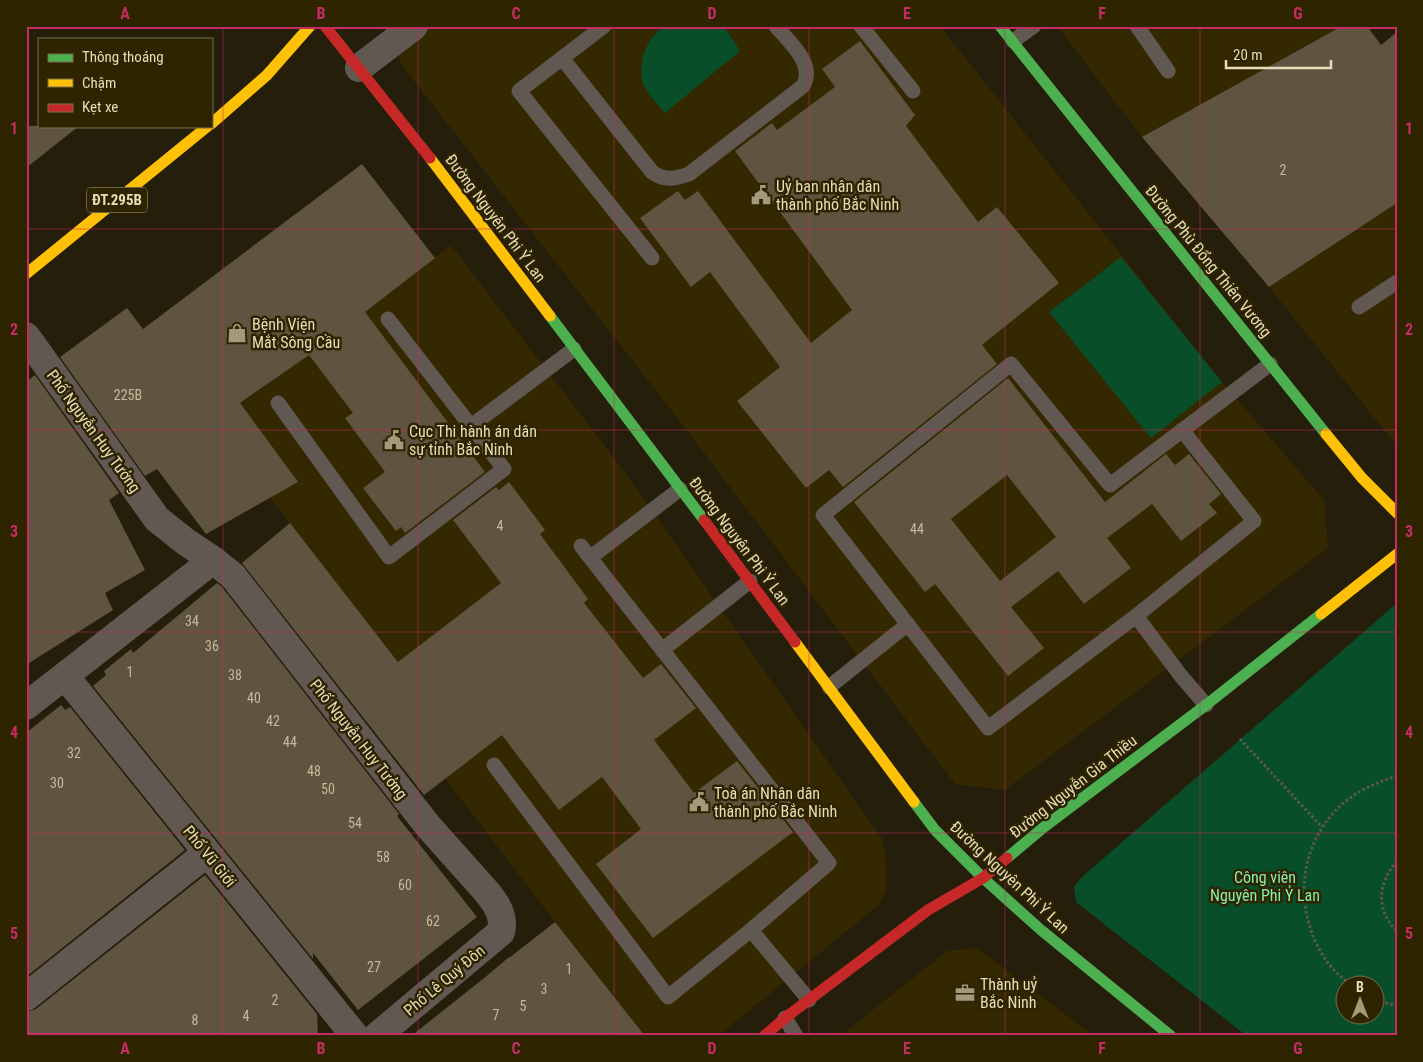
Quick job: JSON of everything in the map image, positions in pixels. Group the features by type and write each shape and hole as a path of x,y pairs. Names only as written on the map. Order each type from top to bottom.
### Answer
{"street":[{"path":"212,123 267,75 310,26"},
{"name":"Đường Nguyên Phi Ỷ Lan","path":"325,26 418,142 750,581 935,830 983,878 1041,930 1167,1035"},
{"path":"358,68 414,26"},
{"name":"Đường Phù Đổng Thiên Vương","path":"1000,26 1362,478 1397,513"},
{"name":"ĐT.295B","path":"26,274 206,128"},
{"name":"Phố Nguyễn Huy Tưởng","path":"26,336 157,519 233,576 428,826 495,902 502,919"},
{"name":"Đường Nguyễn Gia Thiều","path":"764,1036 928,910 983,878 1044,827 1206,705 1397,554"},
{"path":"26,706 213,560"},
{"name":"Phố Vũ Giới","path":"65,676 355,1036"},
{"path":"26,997 207,852"},
{"name":"Phố Lê Quý Đôn","path":"377,1036 501,932 503,926 502,919"}],"lane":[{"path":"604,26 519,91 652,258"},
{"path":"562,58 652,172 658,177 676,179 688,174 803,86 807,79 805,61 776,26"},
{"path":"861,26 912,91"},
{"path":"1012,41 1034,26"},
{"path":"1137,26 1168,71"},
{"path":"1359,307 1397,282"},
{"path":"278,403 389,557 504,469 388,319"},
{"path":"470,426 574,349"},
{"path":"1182,430 1254,521 1136,616 988,728 823,515 1012,364 1110,485 1182,430 1270,364"},
{"path":"494,765 668,998 829,863 586,552 680,489"},
{"path":"662,650 750,581"},
{"path":"1136,616 1180,676 1206,705"},
{"path":"829,687 908,624"},
{"path":"751,930 809,1000"},
{"path":"785,1018 796,1036"}],"path":[{"path":"1240,739 1322,827"},
{"path":"1338,974 1322,955 1312,936 1306,913 1303,891 1312,847 1322,827 1338,808 1356,793 1377,782 1397,776"},
{"path":"1397,861 1389,870 1382,885 1382,901 1386,916 1397,931"}],"shaded area":[{"path":"411,26 940,26 1222,382 1324,500 1328,548 1005,790 955,784 689,433 407,72 400,61 398,53"},
{"path":"1057,26 1342,26 1142,137"},
{"path":"1397,203 1397,446 1269,287"},
{"path":"451,245 630,479 882,839 886,857 886,891 880,904 718,1036 645,1036 445,778 401,665 212,424 308,355"},
{"name":"Thành uỷ Bắc Ninh","path":"977,948 1094,1036 840,1036 947,951"}],"green space":[{"path":"665,26 720,26 727,31 740,51 665,113 645,88 641,71 644,53 652,37"},
{"path":"1121,257 1222,382 1151,438 1049,312"},
{"name":"Công viên Nguyên Phi Ỷ Lan","path":"1397,603 1397,1036 1247,1036 1076,902 1074,887 1082,877"}],"building":[{"path":"1342,26 1367,26 1381,45 1397,32 1397,203 1269,287 1142,137"},
{"path":"860,41 915,115 906,126 978,222 997,207 1059,283 982,345 997,364 843,487 829,470 806,488 737,401 780,367 710,272 691,287 640,218 678,191 685,200 698,191 811,343 852,310 735,151 772,123 777,130 835,87 822,69"},
{"path":"26,126 38,126 38,128 76,128 26,168"},
{"path":"362,164 435,258 365,312 485,472 405,533 401,527 396,531 363,488 385,472 345,418 353,413 309,355 240,403 298,482 206,534 157,469 145,476 60,357 127,308 143,329"},
{"path":"35,375 119,493 109,500 145,570 105,593 113,610 26,665 26,382"},
{"path":"1008,378 1105,502 1166,454 1175,465 1189,454 1221,494 1209,504 1217,513 1181,541 1152,504 1107,538 1131,568 1084,604 1058,571 1011,607 1044,648 1008,676 935,584 925,592 854,502","holes":["1007,475 1056,537 1000,581 951,519"]},
{"path":"509,482 545,530 540,534 588,599 584,603 643,678 661,664 696,708 654,740 694,793 737,761 793,832 653,938 596,864 641,829 602,777 559,810 502,735 424,795 242,563 290,523 398,662 501,583 453,520 496,487 499,490"},
{"path":"217,583 399,814 397,816 477,917 358,1010 313,953 313,959 93,686 106,675 104,671 131,649 133,653"},
{"path":"61,705 65,710 70,707 185,850 26,977 26,733"},
{"path":"205,875 317,1014 318,1036 26,1036 26,1012 36,1009"},
{"path":"555,922 645,1036 411,1036 509,957"}],"traffic: fast":[{"path":"1000,26 1326,434"},
{"path":"550,316 704,520"},
{"path":"1007,858 1044,827 1206,705 1321,614"},
{"path":"914,802 935,830 983,878 1041,930 1171,1036"}],"traffic: slow":[{"path":"212,123 267,75 310,26"},
{"path":"26,274 206,128"},
{"path":"430,158 550,316"},
{"path":"1326,434 1362,478 1397,513"},
{"path":"1321,614 1397,554"},
{"path":"795,642 914,802"}],"traffic: jam":[{"path":"325,26 430,158"},
{"path":"704,520 795,642"},
{"path":"764,1036 928,910 983,878 1007,858"}],"place":[{"name":"Uỷ ban nhân dân thành phố Bắc Ninh","path":"761,195"},
{"name":"Bệnh Viện Mắt Sông Cầu","path":"237,333"},
{"name":"Cục Thi hành án dân sự tỉnh Bắc Ninh","path":"394,440"},
{"name":"Toà án Nhân dân thành phố Bắc Ninh","path":"699,802"},
{"name":"Thành uỷ Bắc Ninh","path":"965,993"}]}
